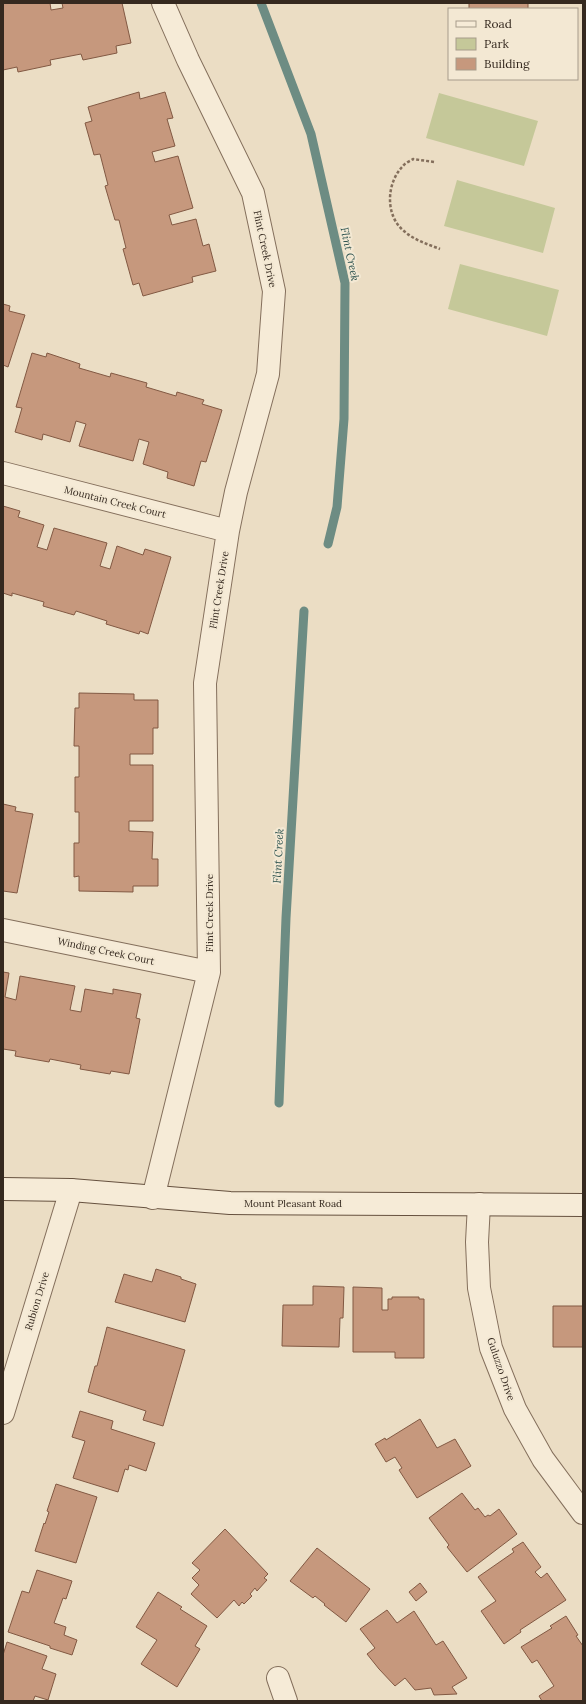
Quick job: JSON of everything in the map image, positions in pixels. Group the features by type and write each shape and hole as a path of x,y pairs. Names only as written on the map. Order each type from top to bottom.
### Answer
{"street":[{"name":"Flint Creek Drive","path":"153,1198 209,972 205,683 228,531 236,492 268,374 274,291 253,193 188,60 163,3"},
{"name":"Mountain Creek Court","path":"3,474 228,531"},
{"name":"Winding Creek Court","path":"3,930 209,972"},
{"name":"Mount Pleasant Road","path":"3,1189 71,1190 153,1198 230,1203 583,1205"},
{"name":"Rubion Drive","path":"3,1413 71,1190"},
{"name":"Guluzzo Drive","path":"479,1204 477,1242 479,1288 491,1348 515,1409 543,1459 583,1514"},
{"path":"278,1678 286,1701"}],"path":[{"path":"434,162 413,159 403,166 394,179 390,208 393,219 403,231 416,240 440,249"}],"green space":[{"path":"439,93 538,121 524,166 426,138"},
{"path":"457,180 555,208 543,253 444,226"},
{"path":"460,264 559,290 547,336 448,309"}],"building":[{"path":"3,3 50,3 51,10 63,8 62,3 122,3 131,43 116,46 117,53 83,60 81,54 50,60 51,65 18,72 17,67 3,70"},
{"path":"469,3 528,3 528,8 469,8"},
{"path":"139,92 140,99 165,92 173,118 167,119 175,146 152,152 155,162 178,156 193,208 169,215 172,225 196,219 203,246 209,244 216,271 192,277 193,282 143,296 139,283 133,285 123,249 126,248 119,220 115,220 105,186 108,185 100,154 94,155 85,123 92,121 88,107"},
{"path":"3,304 10,306 9,311 25,315 8,367 3,365"},
{"path":"32,353 46,357 47,353 80,364 79,368 110,377 111,373 147,383 146,387 176,396 177,392 204,400 202,404 222,410 206,462 201,461 194,486 167,478 168,472 143,464 149,442 139,439 133,461 79,446 86,424 76,421 70,442 43,434 42,440 15,432 22,408 16,407"},
{"path":"3,506 20,511 18,517 44,525 37,547 47,550 54,528 107,543 100,566 110,569 117,546 143,555 145,549 171,557 148,634 140,631 139,634 106,624 107,621 76,611 74,615 43,606 44,602 12,593 12,596 3,593"},
{"path":"79,693 134,694 134,700 158,700 158,728 153,728 153,754 130,754 130,765 153,765 153,821 129,821 129,831 153,832 152,859 158,859 158,886 133,886 133,892 79,891 79,876 74,877 74,843 79,843 79,812 75,812 75,777 79,777 79,746 74,746 75,708 79,708"},
{"path":"3,804 16,807 15,811 33,814 17,893 3,891"},
{"path":"3,972 9,973 5,997 16,1000 20,976 75,986 70,1010 81,1012 85,989 113,994 113,989 141,994 136,1018 140,1019 129,1074 111,1071 110,1074 80,1069 81,1065 50,1059 49,1062 15,1056 16,1051 3,1049"},
{"path":"156,1269 181,1277 181,1279 196,1284 185,1322 115,1302 124,1274 152,1282"},
{"path":"313,1286 344,1287 343,1318 340,1318 339,1347 282,1346 283,1305 313,1305"},
{"path":"353,1287 382,1288 382,1310 388,1310 388,1299 392,1299 392,1297 419,1297 419,1299 424,1299 424,1358 395,1358 395,1352 353,1352"},
{"path":"553,1306 583,1306 583,1347 553,1347"},
{"path":"107,1327 185,1350 163,1426 143,1420 146,1411 88,1392 95,1366 97,1366"},
{"path":"80,1411 113,1421 111,1429 155,1443 146,1471 129,1465 128,1470 125,1469 118,1492 73,1478 85,1441 72,1437"},
{"path":"420,1419 437,1448 455,1439 471,1466 417,1498 399,1470 402,1468 395,1457 386,1462 375,1444 385,1438 386,1440"},
{"path":"56,1484 97,1497 76,1563 35,1551 49,1512 47,1511"},
{"path":"462,1493 475,1510 478,1508 485,1517 488,1515 490,1516 499,1509 517,1534 467,1572 447,1547 449,1545 429,1518"},
{"path":"225,1529 268,1574 264,1578 267,1580 257,1591 255,1588 250,1594 252,1596 244,1604 242,1602 239,1606 234,1600 217,1618 191,1594 199,1585 192,1578 200,1570 192,1563"},
{"path":"523,1542 541,1567 535,1572 541,1578 547,1573 566,1600 520,1630 521,1632 504,1644 481,1611 496,1601 478,1577 514,1552 512,1549"},
{"path":"317,1548 370,1589 346,1622 315,1596 313,1598 290,1581"},
{"path":"37,1570 72,1581 66,1599 63,1598 54,1623 66,1627 64,1635 77,1640 72,1655 8,1632 22,1591 29,1593"},
{"path":"420,1583 427,1592 416,1601 409,1592"},
{"path":"158,1592 182,1607 180,1609 207,1626 195,1646 200,1649 177,1687 141,1664 157,1640 136,1627"},
{"path":"387,1610 397,1623 414,1611 436,1645 443,1641 467,1678 452,1687 457,1694 434,1695 431,1688 415,1690 405,1678 395,1686 379,1669 367,1654 375,1648 360,1629"},
{"path":"566,1616 583,1646 583,1701 542,1701 539,1696 554,1686 537,1660 532,1663 521,1647 552,1628 550,1626"},
{"path":"7,1642 47,1656 42,1669 56,1674 48,1700 35,1696 33,1701 3,1701 3,1655"}],"waterway":[{"name":"Flint Creek","path":"261,3 311,134 345,283 344,419 337,507 328,544"},
{"name":"Flint Creek","path":"279,1103 286,918 304,611"}]}
